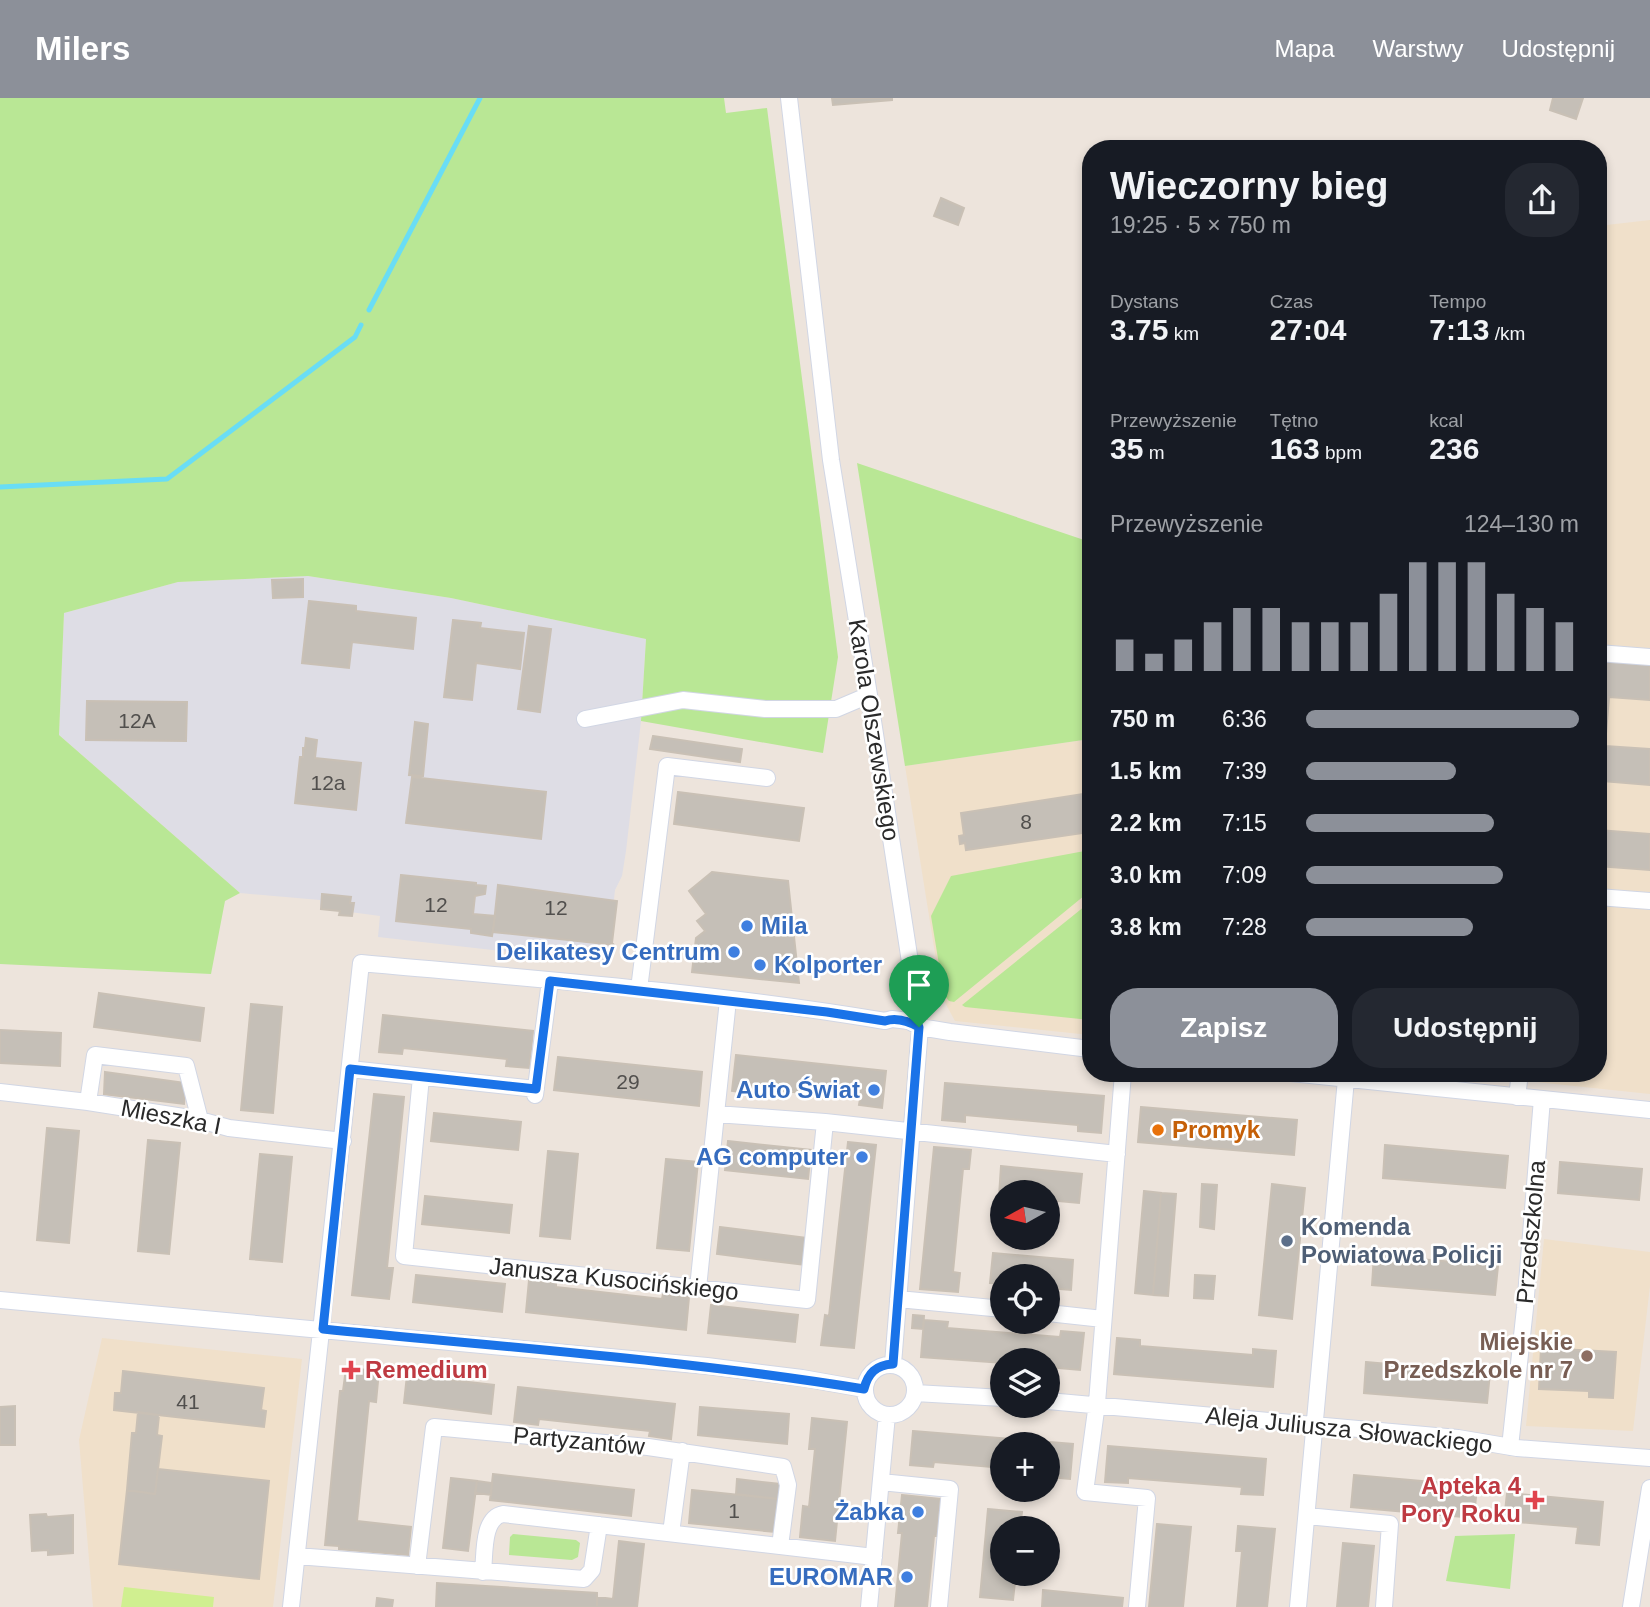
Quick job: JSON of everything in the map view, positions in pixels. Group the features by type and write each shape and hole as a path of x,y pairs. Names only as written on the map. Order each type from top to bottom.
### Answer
{"street":[{"name":"Karola Olszewskiego","path":"789,98 831,460 919,1027 893,1364"},
{"path":"1607,654 1650,657"},
{"path":"586,719 683,700 765,709 836,709 869,695"},
{"path":"639,989 667,765 767,778"},
{"path":"1607,898 1650,901"},
{"path":"291,1607 362,963 639,989 885,1021 909,1021 919,1027 1082,1048"},
{"path":"350,1069 535,1092 550,981"},
{"path":"698,1288 728,1000"},
{"path":"88,1102 95,1055 186,1066 200,1120"},
{"name":"Janusza Kusocińskiego","path":"421,1077 404,1255 698,1288 807,1300 824,1122"},
{"path":"1122,1082 1097,1403 1085,1492 1147,1498 1137,1607"},
{"path":"1298,1607 1346,1082"},
{"path":"1374,1082 1650,1110"},
{"path":"1517,1097 1519,1082"},
{"name":"Mieszka I","path":"0,1092 88,1102 200,1120 229,1128 343,1141"},
{"name":"Przedszkolna","path":"1510,1447 1525,1308 1542,1099"},
{"path":"716,1114 892,1128 1117,1154"},
{"path":"898,1299 990,1308"},
{"path":"0,1300 707,1366 864,1389"},
{"path":"1060,1314 1104,1319"},
{"path":"893,1364 907,1371 912,1378 915,1393 913,1401 902,1412 887,1415 868,1404 864,1389 870,1373 876,1368 893,1364"},
{"path":"915,1393 990,1397"},
{"name":"Aleja Juliusza Słowackiego","path":"1060,1401 1458,1438 1510,1447 1650,1458"},
{"path":"869,1607 887,1415"},
{"name":"Partyzantów","path":"417,1566 434,1427 682,1451 783,1467 788,1485 780,1546"},
{"path":"671,1533 682,1451"},
{"path":"881,1482 950,1489 939,1607"},
{"path":"1631,1607 1650,1488"},
{"path":"483,1572 489,1525 497,1515 874,1557"},
{"path":"1307,1516 1390,1524 1384,1607"},
{"path":"297,1556 584,1579 592,1570 599,1525"}],"shaded area":[{"path":"1650,220 1650,1094 1536,1082 1607,1082 1607,225"},
{"path":"308,576 451,598 646,639 641,721 626,851 622,876 615,890 607,963 378,937 380,916 320,908 320,900 240,893 59,735 64,613 178,582"},
{"path":"1082,740 1082,1034 955,1021 942,997 905,766"},
{"name":"Miejskie Przedszkole nr 7","path":"1544,1239 1650,1252 1650,1286 1633,1431 1526,1426"},
{"path":"102,1338 302,1359 273,1607 93,1607 79,1440"}],"green space":[{"path":"0,98 724,98 726,113 767,108 838,657 823,753 641,721 646,639 451,598 308,576 178,582 64,613 59,735 240,893 225,901 211,974 0,964"},
{"path":"857,463 1082,539 1082,740 905,766"},
{"path":"1082,851 1082,898 954,1002 944,995 931,916 951,876"},
{"path":"1082,908 1082,1019 962,1005"},
{"path":"513,1534 576,1540 580,1543 578,1557 572,1560 509,1555 510,1537"},
{"path":"1515,1534 1510,1589 1446,1581 1455,1536"},
{"path":"124,1587 214,1597 213,1607 121,1607"}],"building":[{"path":"832,98 892,98 892,100 833,105"},
{"path":"1553,98 1583,98 1576,119 1550,110"},
{"path":"941,198 964,208 958,225 934,216"},
{"path":"303,579 303,597 273,598 272,580"},
{"path":"309,601 356,606 356,611 416,618 413,649 352,642 349,668 302,663"},
{"path":"453,620 481,623 480,628 524,633 520,669 476,663 472,700 444,697"},
{"path":"529,626 551,629 540,712 518,709"},
{"path":"1607,661 1650,665 1650,700 1609,697 1607,722"},
{"path":"87,701 187,702 186,741 86,740"},
{"path":"415,722 428,724 423,776 409,775"},
{"path":"653,736 742,749 740,762 650,749"},
{"path":"306,738 317,740 315,758 361,763 356,810 295,803 300,757 303,757"},
{"path":"1607,746 1650,749 1650,785 1607,781"},
{"path":"412,777 546,792 541,839 406,823"},
{"path":"678,792 804,808 799,841 674,824"},
{"path":"1082,794 1082,833 966,850 965,843 960,844 959,836 964,835 961,813"},
{"path":"1607,831 1650,834 1650,870 1607,867"},
{"name":"Mila","path":"712,872 788,881 799,983 692,972 696,938 705,931 697,921 706,914 689,891"},
{"path":"401,875 486,886 485,894 475,896 473,914 495,916 492,936 471,933 471,929 396,921"},
{"path":"498,885 617,901 612,943 614,945 493,932"},
{"path":"322,894 351,897 350,903 354,903 352,916 339,915 340,911 321,909"},
{"path":"99,993 204,1008 200,1041 94,1027"},
{"path":"251,1004 282,1007 273,1113 241,1110"},
{"path":"383,1015 533,1031 529,1068 506,1066 507,1059 403,1048 402,1054 379,1052"},
{"path":"0,1030 61,1033 60,1066 0,1063"},
{"path":"736,1055 886,1071 882,1108 859,1105 860,1099 756,1088 755,1094 732,1091"},
{"path":"558,1057 702,1072 699,1106 554,1090"},
{"path":"105,1072 186,1083 184,1104 104,1094"},
{"path":"945,1083 1104,1096 1101,1133 1078,1131 1078,1125 965,1115 965,1122 942,1120"},
{"path":"374,1094 404,1097 387,1268 393,1268 389,1299 352,1295"},
{"path":"1141,1107 1297,1120 1294,1155 1138,1142"},
{"path":"434,1113 521,1122 518,1150 431,1141"},
{"path":"47,1128 79,1131 69,1243 37,1240"},
{"path":"148,1140 180,1143 169,1254 138,1251"},
{"path":"728,1141 811,1150 808,1179 725,1170"},
{"path":"848,1142 876,1145 854,1348 821,1345 825,1315 829,1316"},
{"path":"1385,1145 1508,1156 1505,1188 1383,1178"},
{"path":"934,1147 971,1150 969,1169 963,1169 953,1272 960,1273 958,1292 920,1289"},
{"path":"548,1151 578,1154 570,1239 540,1236"},
{"path":"260,1154 292,1157 282,1262 250,1259"},
{"path":"666,1159 698,1162 689,1251 657,1248"},
{"path":"1560,1162 1642,1169 1639,1200 1558,1193"},
{"path":"1001,1166 1082,1174 1079,1203 1060,1201 1060,1180 1000,1180"},
{"path":"1202,1184 1217,1185 1214,1229 1200,1227"},
{"path":"1272,1184 1305,1188 1292,1319 1259,1315"},
{"path":"1144,1191 1161,1193 1153,1295 1135,1293"},
{"path":"1161,1193 1176,1194 1168,1296 1153,1295"},
{"path":"425,1196 512,1205 509,1233 422,1224"},
{"path":"720,1227 808,1238 805,1265 717,1254"},
{"path":"993,1253 1073,1260 1071,1290 1060,1289 1060,1264 992,1264"},
{"path":"1374,1255 1498,1266 1495,1295 1372,1285"},
{"path":"416,1275 505,1284 502,1312 413,1302"},
{"path":"1195,1275 1215,1276 1213,1299 1194,1298"},
{"path":"529,1280 556,1283 556,1287 662,1299 663,1294 689,1297 686,1330 526,1312"},
{"path":"711,1305 798,1315 795,1342 708,1333"},
{"path":"913,1315 924,1316 923,1329 912,1328"},
{"path":"924,1320 948,1322 947,1328 990,1331 990,1334 1060,1337 1061,1331 1084,1333 1080,1370 1060,1368 1060,1348 990,1348 990,1362 921,1357"},
{"path":"1117,1338 1140,1340 1140,1346 1253,1355 1253,1349 1276,1351 1273,1387 1114,1374"},
{"path":"1541,1348 1616,1352 1613,1398 1589,1397 1589,1391 1539,1389"},
{"path":"1366,1362 1490,1373 1487,1403 1364,1393"},
{"path":"346,1368 379,1371 376,1402 369,1401 357,1521 411,1527 408,1555 339,1549 339,1546 325,1545 340,1391 343,1391"},
{"path":"123,1371 264,1388 261,1410 266,1411 264,1427 114,1410 115,1393 121,1393"},
{"path":"407,1375 494,1385 491,1414 404,1403"},
{"path":"518,1387 675,1404 671,1439 649,1436 650,1431 539,1419 538,1425 514,1422"},
{"path":"15,1406 15,1445 0,1445 0,1407"},
{"path":"700,1407 789,1414 787,1444 698,1435"},
{"path":"138,1412 159,1415 157,1435 162,1436 155,1494 127,1490 132,1433 136,1433"},
{"path":"812,1418 847,1422 835,1541 800,1537 803,1506 809,1507 815,1449 809,1449"},
{"path":"913,1431 990,1437 990,1467 934,1462 933,1467 910,1465"},
{"path":"1060,1443 1073,1444 1070,1479 1060,1478"},
{"path":"1108,1446 1266,1459 1263,1495 1241,1494 1242,1487 1128,1478 1128,1483 1105,1482"},
{"path":"158,1469 269,1481 259,1579 119,1564 127,1490 155,1494"},
{"path":"493,1474 634,1490 631,1516 490,1500"},
{"path":"1354,1475 1477,1486 1474,1518 1351,1507"},
{"path":"451,1478 477,1481 468,1551 443,1548"},
{"path":"737,1479 780,1484 779,1499 736,1494"},
{"path":"477,1481 492,1483 491,1495 475,1493"},
{"path":"692,1490 779,1499 775,1532 689,1523"},
{"path":"1507,1493 1603,1502 1599,1545 1576,1543 1578,1527 1504,1521"},
{"path":"902,1495 940,1499 927,1607 895,1607 902,1533 898,1533"},
{"path":"988,1509 1022,1512 1022,1516 990,1516 990,1586 1015,1586 1013,1600 980,1597"},
{"path":"46,1514 47,1517 73,1515 73,1553 48,1555 48,1550 32,1551 30,1515"},
{"path":"1157,1524 1191,1527 1183,1607 1149,1607"},
{"path":"1238,1526 1275,1529 1267,1607 1237,1607 1242,1551 1236,1551"},
{"path":"619,1541 644,1544 637,1607 597,1607 597,1597 613,1599"},
{"path":"1343,1543 1374,1546 1368,1607 1337,1607"},
{"path":"437,1583 597,1593 597,1607 436,1607"},
{"path":"1043,1590 1123,1598 1122,1607 1042,1607"},
{"path":"377,1598 393,1600 392,1607 376,1607"}],"waterway":[{"path":"369,310 480,98"},
{"path":"0,487 167,479 355,337 361,325"}],"place":[{"name":"Mila","path":"747,926"},
{"name":"Delikatesy Centrum","path":"734,952"},
{"name":"Kolporter","path":"760,965"},
{"name":"Auto Świat","path":"874,1090"},
{"name":"Promyk","path":"1158,1130"},
{"name":"AG computer","path":"862,1157"},
{"name":"Komenda Powiatowa Policji","path":"1287,1241"},
{"name":"Miejskie Przedszkole nr 7","path":"1587,1356"},
{"name":"Remedium","path":"351,1370"},
{"name":"Apteka 4 Pory Roku","path":"1535,1500"},
{"name":"Żabka","path":"918,1512"},
{"name":"EUROMAR","path":"907,1577"}],"route":[{"path":"550,981 639,989 885,1021 909,1021 919,1027 893,1364 884,1364 870,1373 864,1389 707,1366 323,1329 350,1069 536,1089 550,981"}]}
